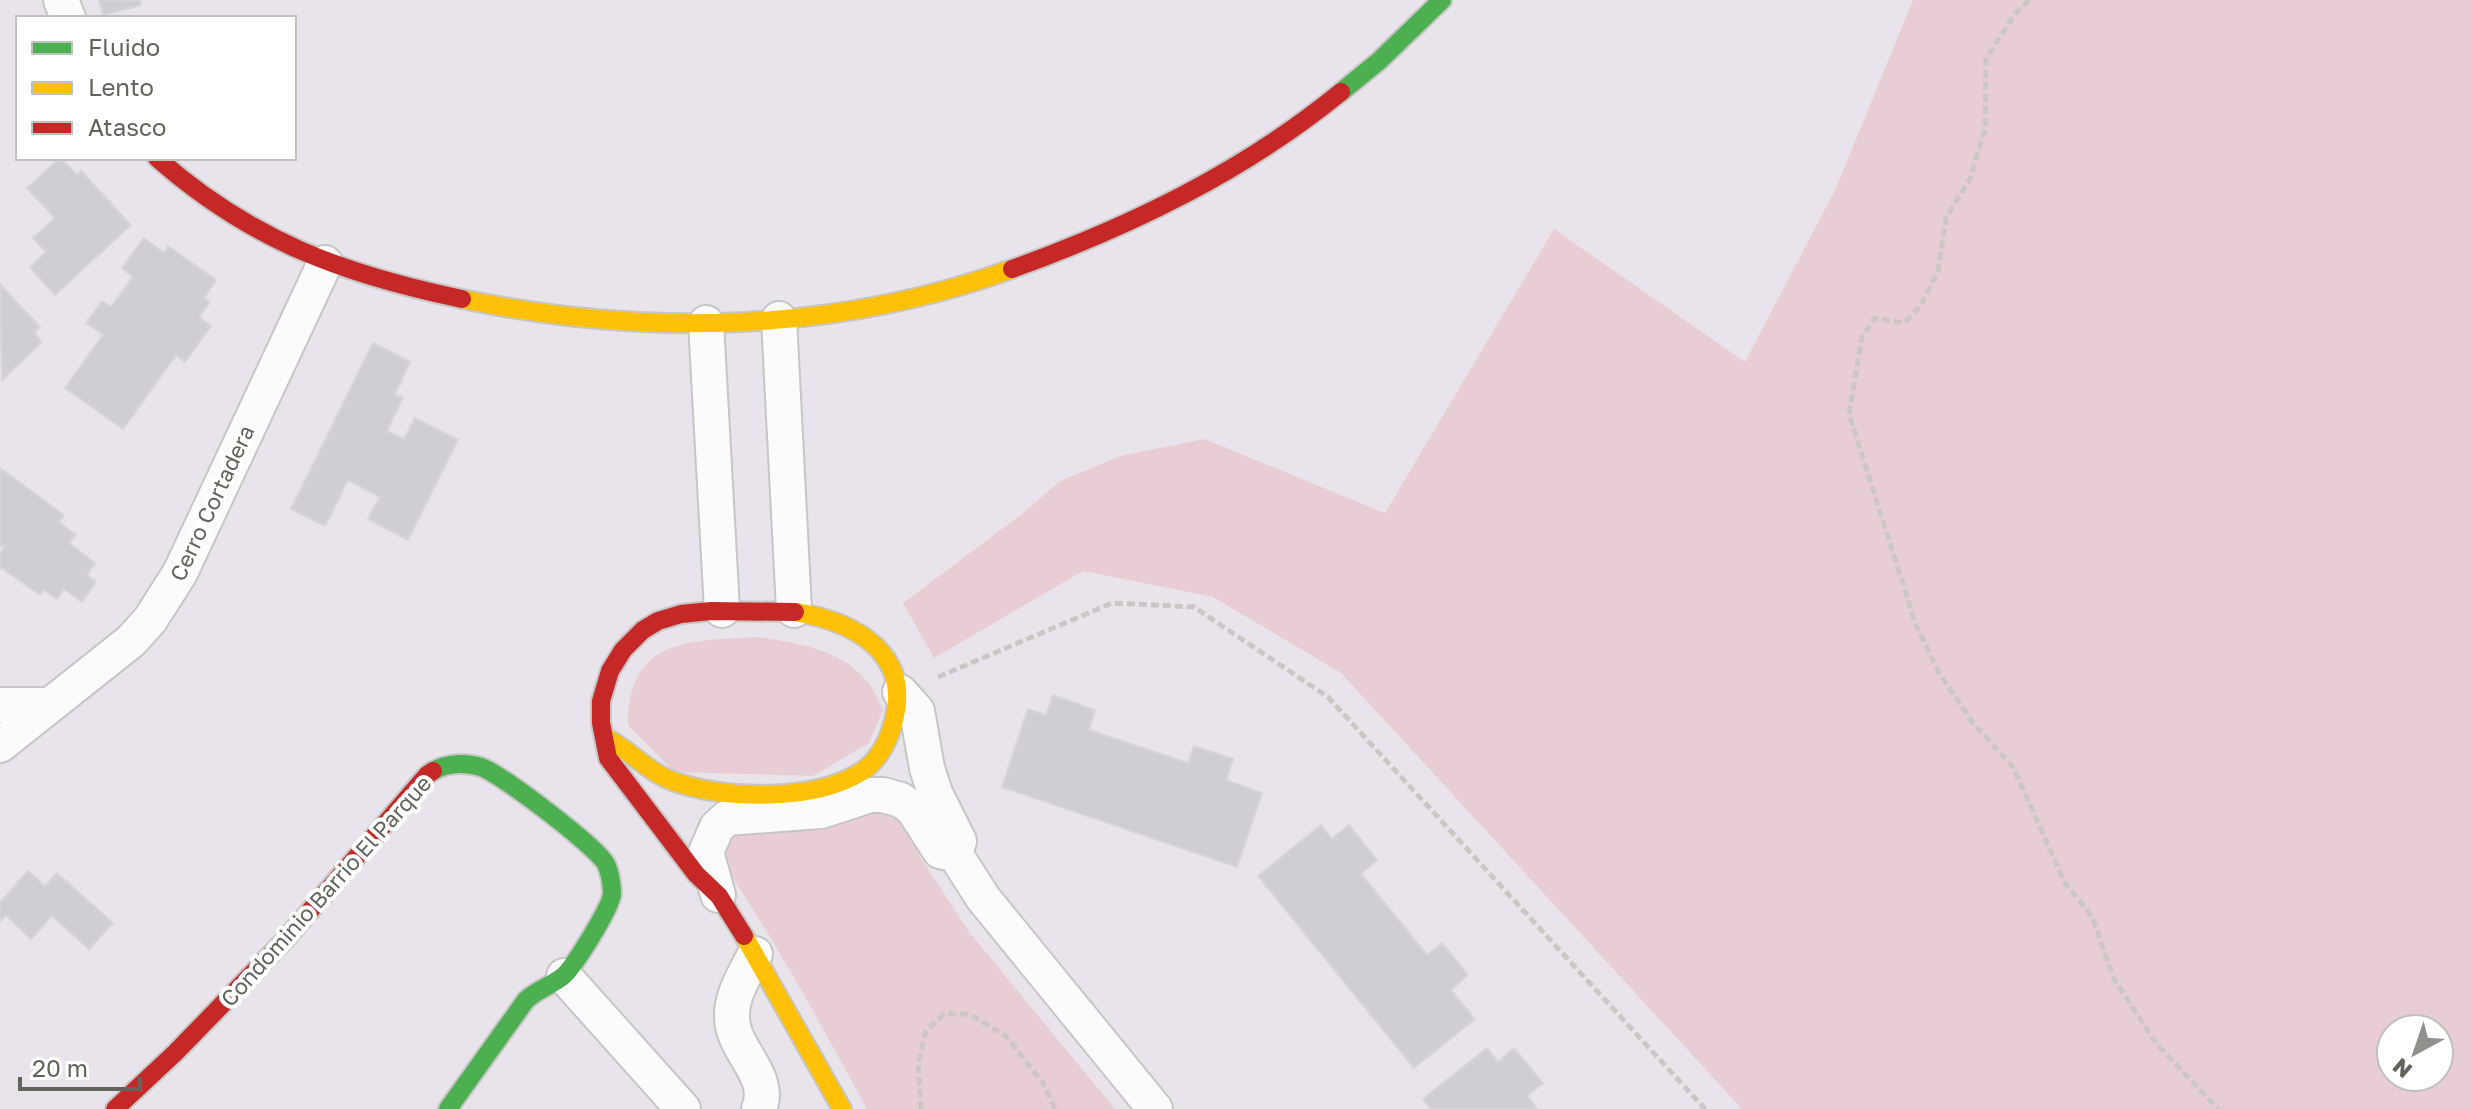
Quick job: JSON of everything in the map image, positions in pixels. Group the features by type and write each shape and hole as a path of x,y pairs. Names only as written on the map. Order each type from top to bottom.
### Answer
{"street":[{"path":"159,160 189,187 255,232 325,263 400,286 535,312 635,321 706,323 827,314 918,296 1060,253 1138,219 1227,172 1308,120 1381,59 1442,0"},
{"name":"Cerro Cortadera","path":"0,745 131,641 166,597 325,263"},
{"path":"779,319 794,610"},
{"path":"706,323 722,610"},
{"path":"608,739 625,747 650,772 694,789 764,793 818,787 863,771 887,740 900,692 897,676 886,658 872,644 837,622 794,610 722,610 664,618 646,628 624,648 613,665 603,691 601,724 608,739 608,758 696,874 719,896 842,1109"},
{"path":"900,692 917,711 918,731 935,793 959,841 955,854"},
{"path":"0,705 48,705"},
{"name":"Condominio Barrio El Parque","path":"115,1109 284,941 417,785 439,768 468,764 496,775 592,847 607,866 611,877 610,905 564,976 540,988 526,1000 448,1109"},
{"path":"719,896 706,852 717,827 727,818 821,811 870,795 901,800 913,809 940,851 955,854 983,898 1155,1109"},
{"path":"755,954 734,1000 731,1015 737,1042 759,1077 763,1090 759,1109"},
{"path":"564,976 683,1109"}],"path":[{"path":"2029,0 2015,14 1986,59 1985,129 1970,179 1946,218 1938,271 1921,305 1904,323 1875,318 1862,337 1849,414 1916,625 1939,673 1973,723 2013,767 2065,883 2092,916 2114,979 2156,1043 2218,1109"},
{"path":"955,670 1112,603 1194,607 1328,697 1705,1109"},
{"path":"921,1109 918,1064 926,1031 944,1014 969,1014 1006,1036 1043,1083 1055,1109"}],"shaded area":[{"path":"1913,0 2471,0 2471,1109 1742,1109 1341,673 1213,597 1083,571 934,658 903,603 1023,513 1060,481 1120,456 1204,439 1385,513 1554,229 1745,362 1836,188"},
{"path":"759,637 816,649 849,664 863,676 883,710 869,743 813,776 674,772 628,725 631,696 639,675 651,660 687,643"},
{"path":"878,812 902,822 922,860 970,933 1115,1109 867,1109 776,947 716,853 726,834 802,831"}],"building":[{"path":"99,0 140,0 141,5 103,15"},
{"path":"58,160 62,160 77,175 81,171 131,225 55,295 30,267 46,252 33,238 55,218 27,188"},
{"path":"144,238 164,253 168,246 216,280 204,298 210,302 199,317 211,326 185,362 176,355 123,429 65,388 103,335 86,323 102,301 111,307 133,277 122,268"},
{"path":"0,284 40,327 34,333 42,342 2,380"},
{"path":"373,343 410,362 395,394 403,398 387,431 404,439 415,418 458,440 408,540 368,519 380,497 348,480 325,526 291,509"},
{"path":"0,468 64,515 59,522 76,535 69,543 95,563 87,575 96,582 82,602 64,589 57,599 44,590 40,595 0,567 0,554 5,546 0,546"},
{"path":"1053,695 1095,710 1089,730 1188,763 1194,746 1233,759 1226,780 1262,793 1237,867 1002,787 1028,709 1046,715"},
{"path":"1321,825 1332,839 1349,825 1377,860 1361,874 1427,955 1442,943 1468,975 1451,990 1475,1019 1414,1068 1258,876"},
{"path":"28,871 45,886 57,873 113,923 89,949 52,916 31,939 6,915 0,921 0,902"},
{"path":"1487,1048 1498,1062 1514,1048 1543,1083 1527,1096 1537,1109 1431,1109 1423,1099"}],"traffic: fast":[{"path":"1341,92 1379,61 1442,0"},
{"path":"433,771 450,765 469,764 492,772 547,811 599,855 606,864 612,891 605,911 574,962 562,977 526,1000 448,1109"}],"traffic: slow":[{"path":"462,299 600,319 669,323 739,322 808,317 877,306 945,290 1012,269"},
{"path":"608,739 666,778 719,792 795,793 842,782 861,772 880,752 892,727 897,702 895,680 888,662 875,646 859,634 840,624 795,612"},
{"path":"744,936 842,1109"}],"traffic: jam":[{"path":"1012,269 1143,215 1225,172 1304,121 1341,92"},
{"path":"159,160 227,211 299,250 377,278 462,299"},
{"path":"744,936 719,896 696,874 608,758 601,723 601,701 610,671 623,650 643,630 658,621 681,614 711,611 795,612"},
{"path":"115,1109 175,1053 284,941 433,771"}]}
